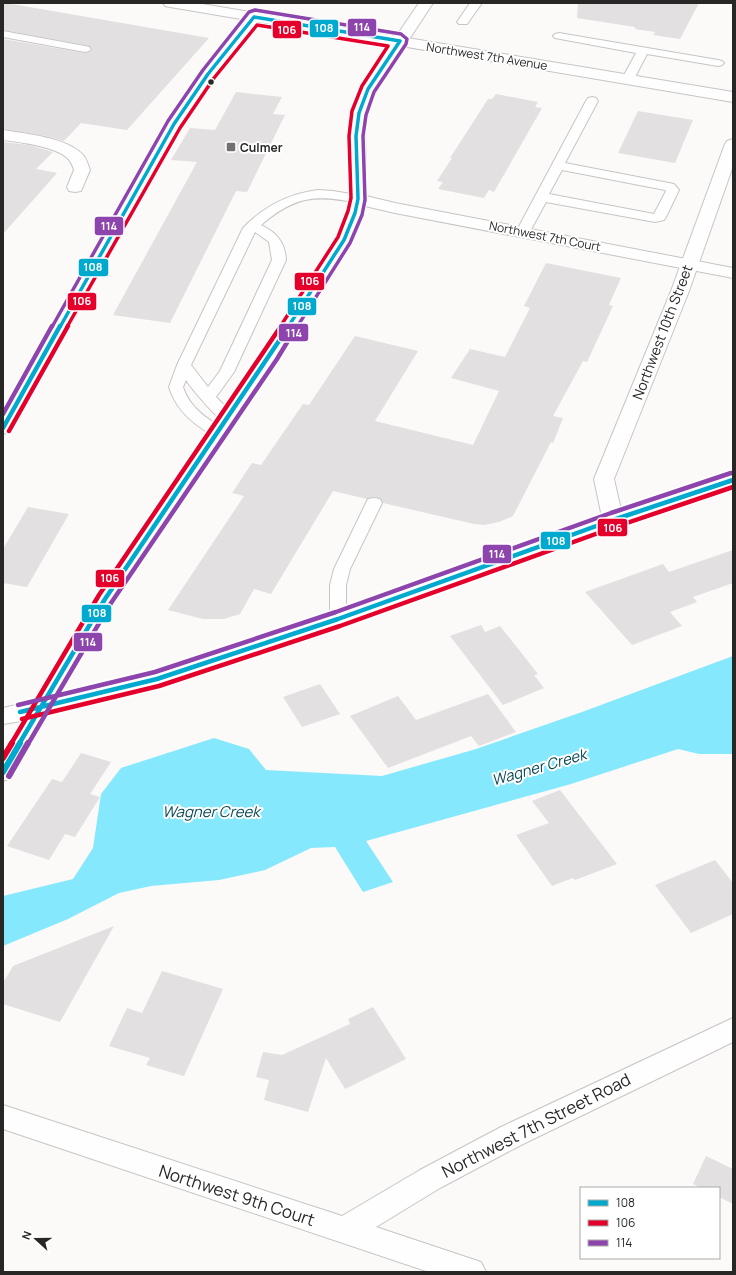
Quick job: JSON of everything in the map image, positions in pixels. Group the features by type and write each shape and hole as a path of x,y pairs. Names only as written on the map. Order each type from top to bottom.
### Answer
{"street":[{"name":"Northwest 7th Avenue","path":"173,3 733,97"},
{"path":"3,772 102,605 224,425 335,256 350,228 358,199 356,136 359,113 368,89 426,3"},
{"path":"3,428 174,124 204,79 254,17"},
{"path":"3,135 34,140 66,150 78,159 82,170 75,187"},
{"name":"Northwest 10th Street","path":"613,520 604,479 680,291 733,144"},
{"name":"Northwest 7th Court","path":"358,199 733,273"},
{"path":"3,716 157,679 338,618 613,520 733,480"},
{"name":"Northwest 7th Street Road","path":"344,1230 430,1179 511,1136 733,1029"},
{"name":"Northwest 9th Court","path":"3,1117 472,1272"}],"lane":[{"path":"463,22 476,3"},
{"path":"3,34 85,49"},
{"path":"559,36 718,64"},
{"path":"628,80 643,50"},
{"path":"523,232 592,101"},
{"path":"542,197 655,218 659,217 673,190 669,187 559,166"},
{"path":"224,425 190,413 184,405 176,387 184,365 241,243 259,219 276,207 306,196 329,194 358,199"},
{"path":"208,397 227,372 279,260 279,249 272,236 253,226"},
{"path":"184,365 194,381 208,397 224,425"},
{"path":"338,618 338,585 342,569 374,503"}],"water":[{"name":"Wagner Creek","path":"733,656 733,754 699,754 678,749 571,784 366,841 393,882 363,892 335,847 311,848 265,870 219,880 151,886 119,893 68,919 3,946 3,896 73,879 93,848 101,794 121,768 214,738 249,749 266,770 382,776 476,749 582,712"}],"building":[{"path":"3,3 209,38 127,130 81,123 64,141 46,136 3,129 3,39 85,53 90,52 92,48 85,45 3,30"},
{"path":"578,3 699,3 680,39 653,35 655,32 635,29 635,27 577,18"},
{"path":"236,92 282,97 273,114 285,115 247,192 236,191 170,323 113,315 197,162 171,160 190,128 215,130"},
{"path":"496,94 538,102 535,107 542,108 494,192 489,190 484,198 438,189 443,182 437,181 452,158 450,158 488,99 492,99"},
{"path":"638,111 693,120 675,163 618,153"},
{"path":"3,142 29,145 53,152 36,169 57,173 3,234"},
{"path":"546,263 621,278 609,305 613,306 587,362 583,361 553,416 563,418 553,443 551,442 513,516 499,522 484,525 474,524 383,503 380,498 374,497 367,499 333,491 271,594 254,589 240,614 224,619 203,619 168,610 244,496 232,493 252,463 261,465 303,404 309,405 355,336 418,351 375,421 473,445 499,391 451,378 470,349 505,357 530,308 524,306"},
{"path":"28,507 69,514 27,587 3,583 3,549"},
{"path":"733,550 733,583 693,597 697,602 670,612 682,626 632,645 585,592 663,564 669,572"},
{"path":"481,625 485,632 500,626 538,674 534,675 544,688 503,705 450,636"},
{"path":"320,684 340,714 302,727 283,697"},
{"path":"488,694 516,732 479,746 471,736 388,768 350,716 398,696 416,720"},
{"path":"81,753 111,762 90,794 100,797 75,837 65,834 49,860 7,846 52,779 62,782"},
{"path":"560,790 617,864 575,880 573,878 552,886 516,835 549,823 532,801"},
{"path":"715,860 733,883 733,914 691,933 655,885"},
{"path":"114,926 60,1022 3,1004 3,983 13,966"},
{"path":"162,971 223,989 184,1076 146,1065 150,1058 109,1046 127,1008 142,1013"},
{"path":"373,1007 406,1059 345,1089 326,1058 308,1112 264,1100 269,1080 256,1077 263,1052 282,1055 350,1024 348,1019"},
{"path":"706,1156 733,1169 733,1204 720,1198 720,1187 699,1187 693,1184"}],"transit line":[{"name":"114","path":"3,414 168,121 203,70 249,12 255,10 401,34 407,39 406,44 374,92 366,115 363,136 365,200 362,215 350,243 277,359 111,603 9,776"},
{"name":"108","path":"3,428 174,124 208,74 254,17 400,41 368,89 359,113 356,136 358,199 355,213 344,240 271,355 105,599 3,772"},
{"name":"106","path":"3,758 99,595 265,351 338,237 348,211 351,198 349,136 352,111 362,86 388,46 257,25 214,78 180,128 9,431"},
{"name":"114","path":"18,705 155,672 336,612 611,513 731,473"},
{"name":"108","path":"20,712 157,679 338,619 613,520 733,480"},
{"name":"106","path":"22,719 159,686 340,626 615,527 733,487"}],"place":[{"name":"Culmer","path":"231,147"}]}
